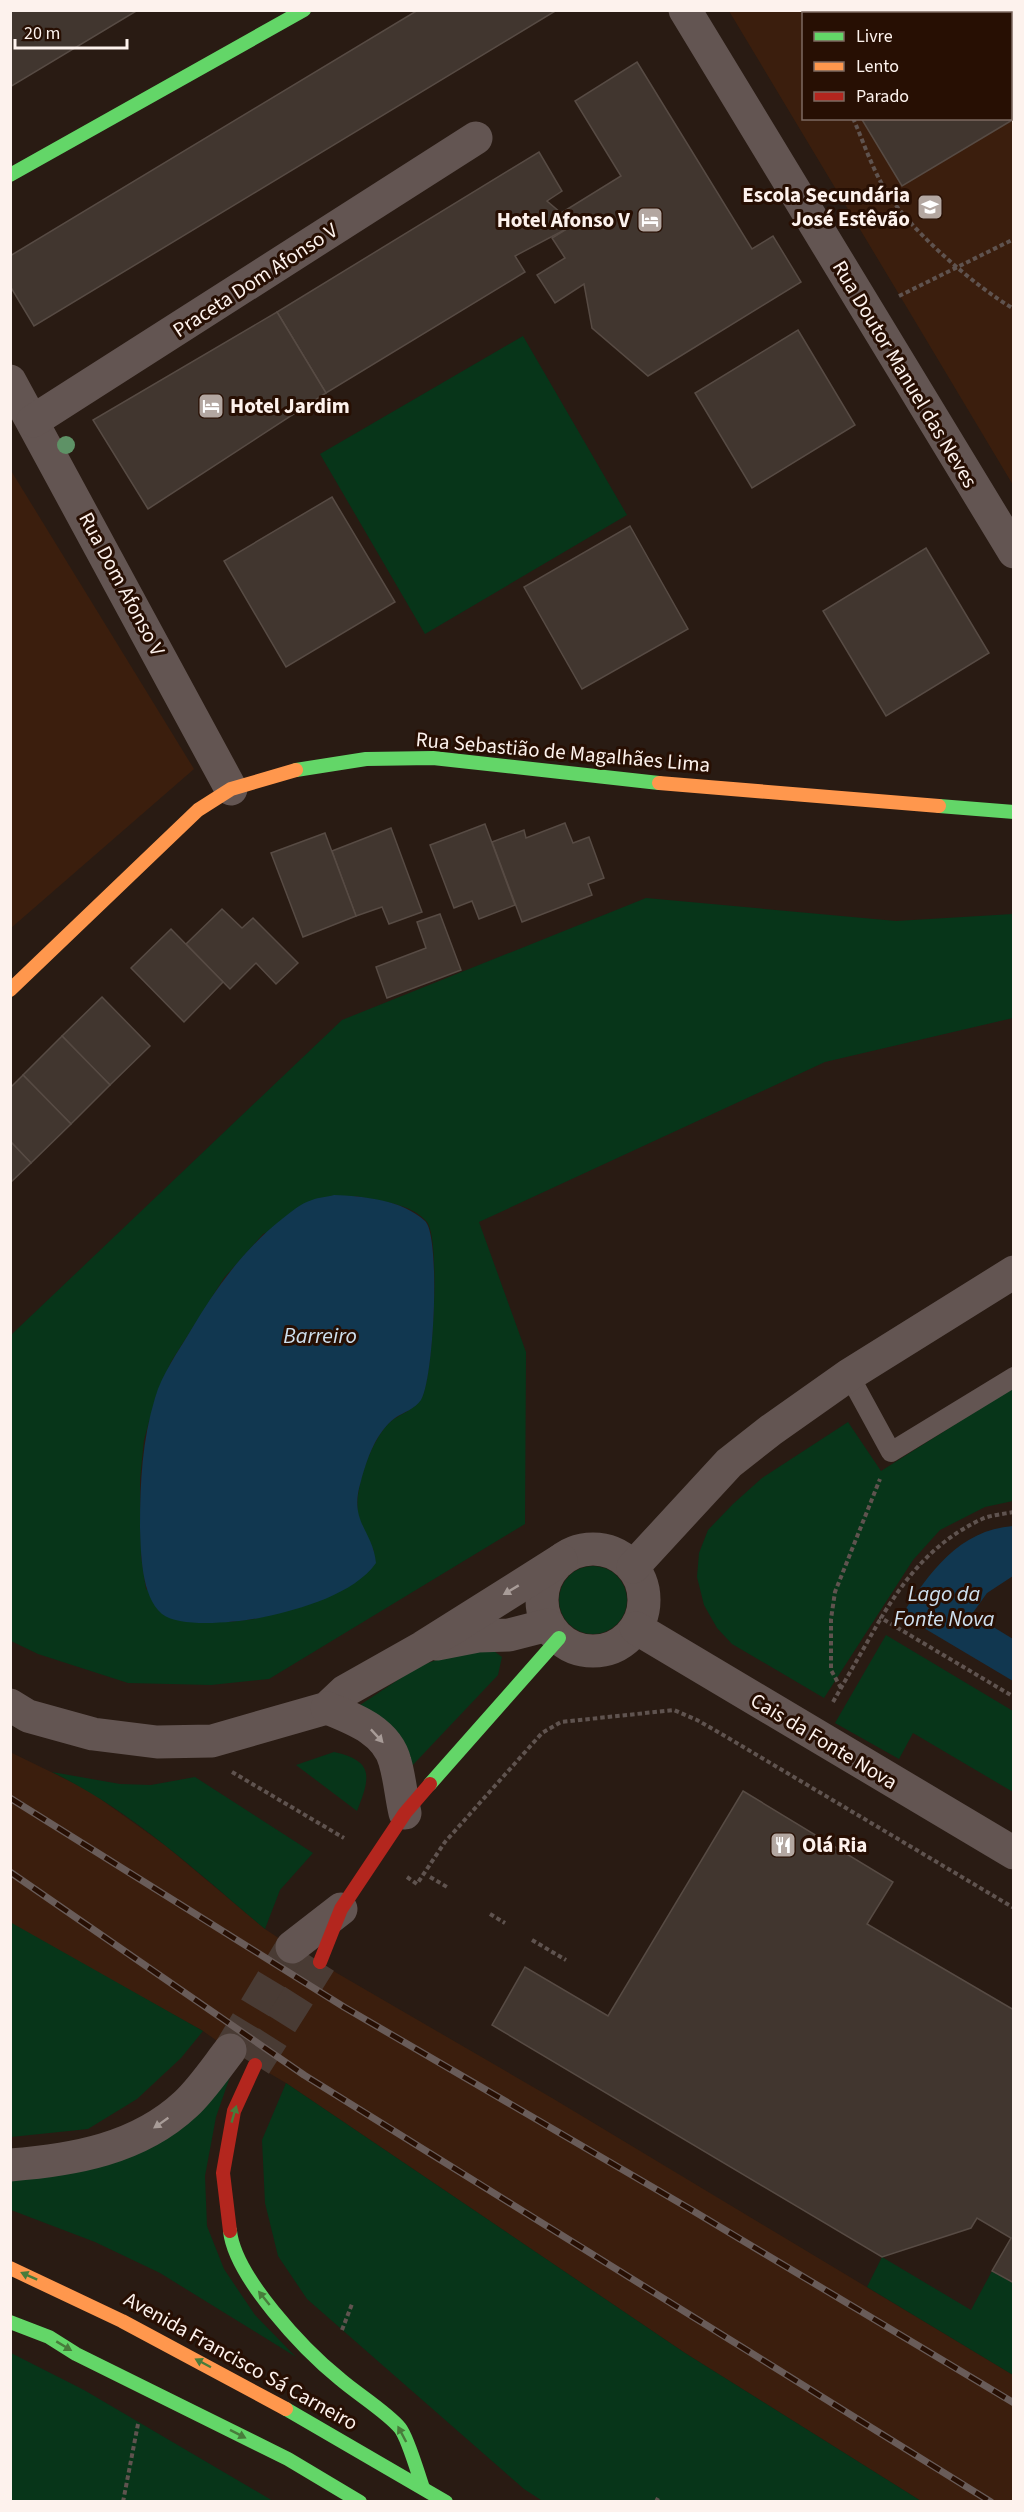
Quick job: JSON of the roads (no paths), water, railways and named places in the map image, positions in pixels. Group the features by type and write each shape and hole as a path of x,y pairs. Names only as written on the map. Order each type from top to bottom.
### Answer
{"street":[{"path":"10,175 304,10"},
{"name":"Rua Doutor Manuel das Neves","path":"685,10 1014,552"},
{"name":"Praceta Dom Afonso V","path":"33,421 476,138"},
{"name":"Rua Dom Afonso V","path":"10,381 231,789"},
{"name":"Rua Sebastião de Magalhães Lima","path":"10,990 198,810 231,789 305,767 366,759 433,758 640,781 1014,812"},
{"path":"633,1567 729,1463 771,1430 849,1375 1014,1272"},
{"path":"10,1705 28,1716 93,1734 157,1742 212,1741 327,1708 345,1691 423,1647 561,1560 575,1552 591,1549 606,1550 621,1557 633,1567 641,1581 644,1597 643,1613 636,1628 626,1639 614,1647 600,1651 585,1651 571,1647 553,1632 542,1597 545,1583 561,1560"},
{"name":"Cais da Fonte Nova","path":"636,1628 1014,1853"},
{"path":"423,1647 478,1636 553,1632"},
{"path":"306,1954 341,1909 405,1813 553,1632"},
{"path":"327,1708 353,1718 376,1732 395,1759 405,1813"},
{"path":"10,2165 88,2155 124,2144 155,2127 242,2058"},
{"path":"242,2058 223,2173 231,2241 255,2287 293,2335 337,2377 401,2428 423,2488"},
{"name":"Avenida Francisco Sá Carneiro","path":"10,2268 127,2322 310,2420 446,2502"},
{"path":"10,2322 49,2337 76,2354 288,2459 360,2502"}],"lane":[{"path":"849,1375 891,1452 1014,1377"}],"water":[{"name":"Barreiro","path":"334,1195 382,1200 406,1208 425,1221 430,1232 433,1252 434,1308 426,1387 419,1403 395,1418 377,1438 366,1464 358,1495 359,1516 371,1542 376,1563 366,1574 341,1592 294,1610 254,1619 227,1622 196,1623 171,1619 162,1614 150,1596 146,1585 141,1549 141,1478 147,1430 158,1389 200,1314 243,1257 268,1231 296,1208 315,1199"},
{"name":"Lago da Fonte Nova","path":"1013,1526 1013,1576 987,1593 972,1614 1013,1639 1013,1681 902,1615 923,1584 947,1556 977,1536 994,1529"}],"tunnel":[{"path":"230,2050 292,1947"},
{"path":"255,2065 320,1962"}],"railway":[{"path":"10,1798 344,2007 690,2209 1014,2403"},
{"path":"10,1872 304,2075 991,2502"}],"place":[{"name":"Escola Secundária José Estêvão","path":"930,207"},
{"name":"Hotel Afonso V","path":"650,220"},
{"name":"Hotel Jardim","path":"211,406"},
{"name":"Olá Ria","path":"783,1845"}]}
